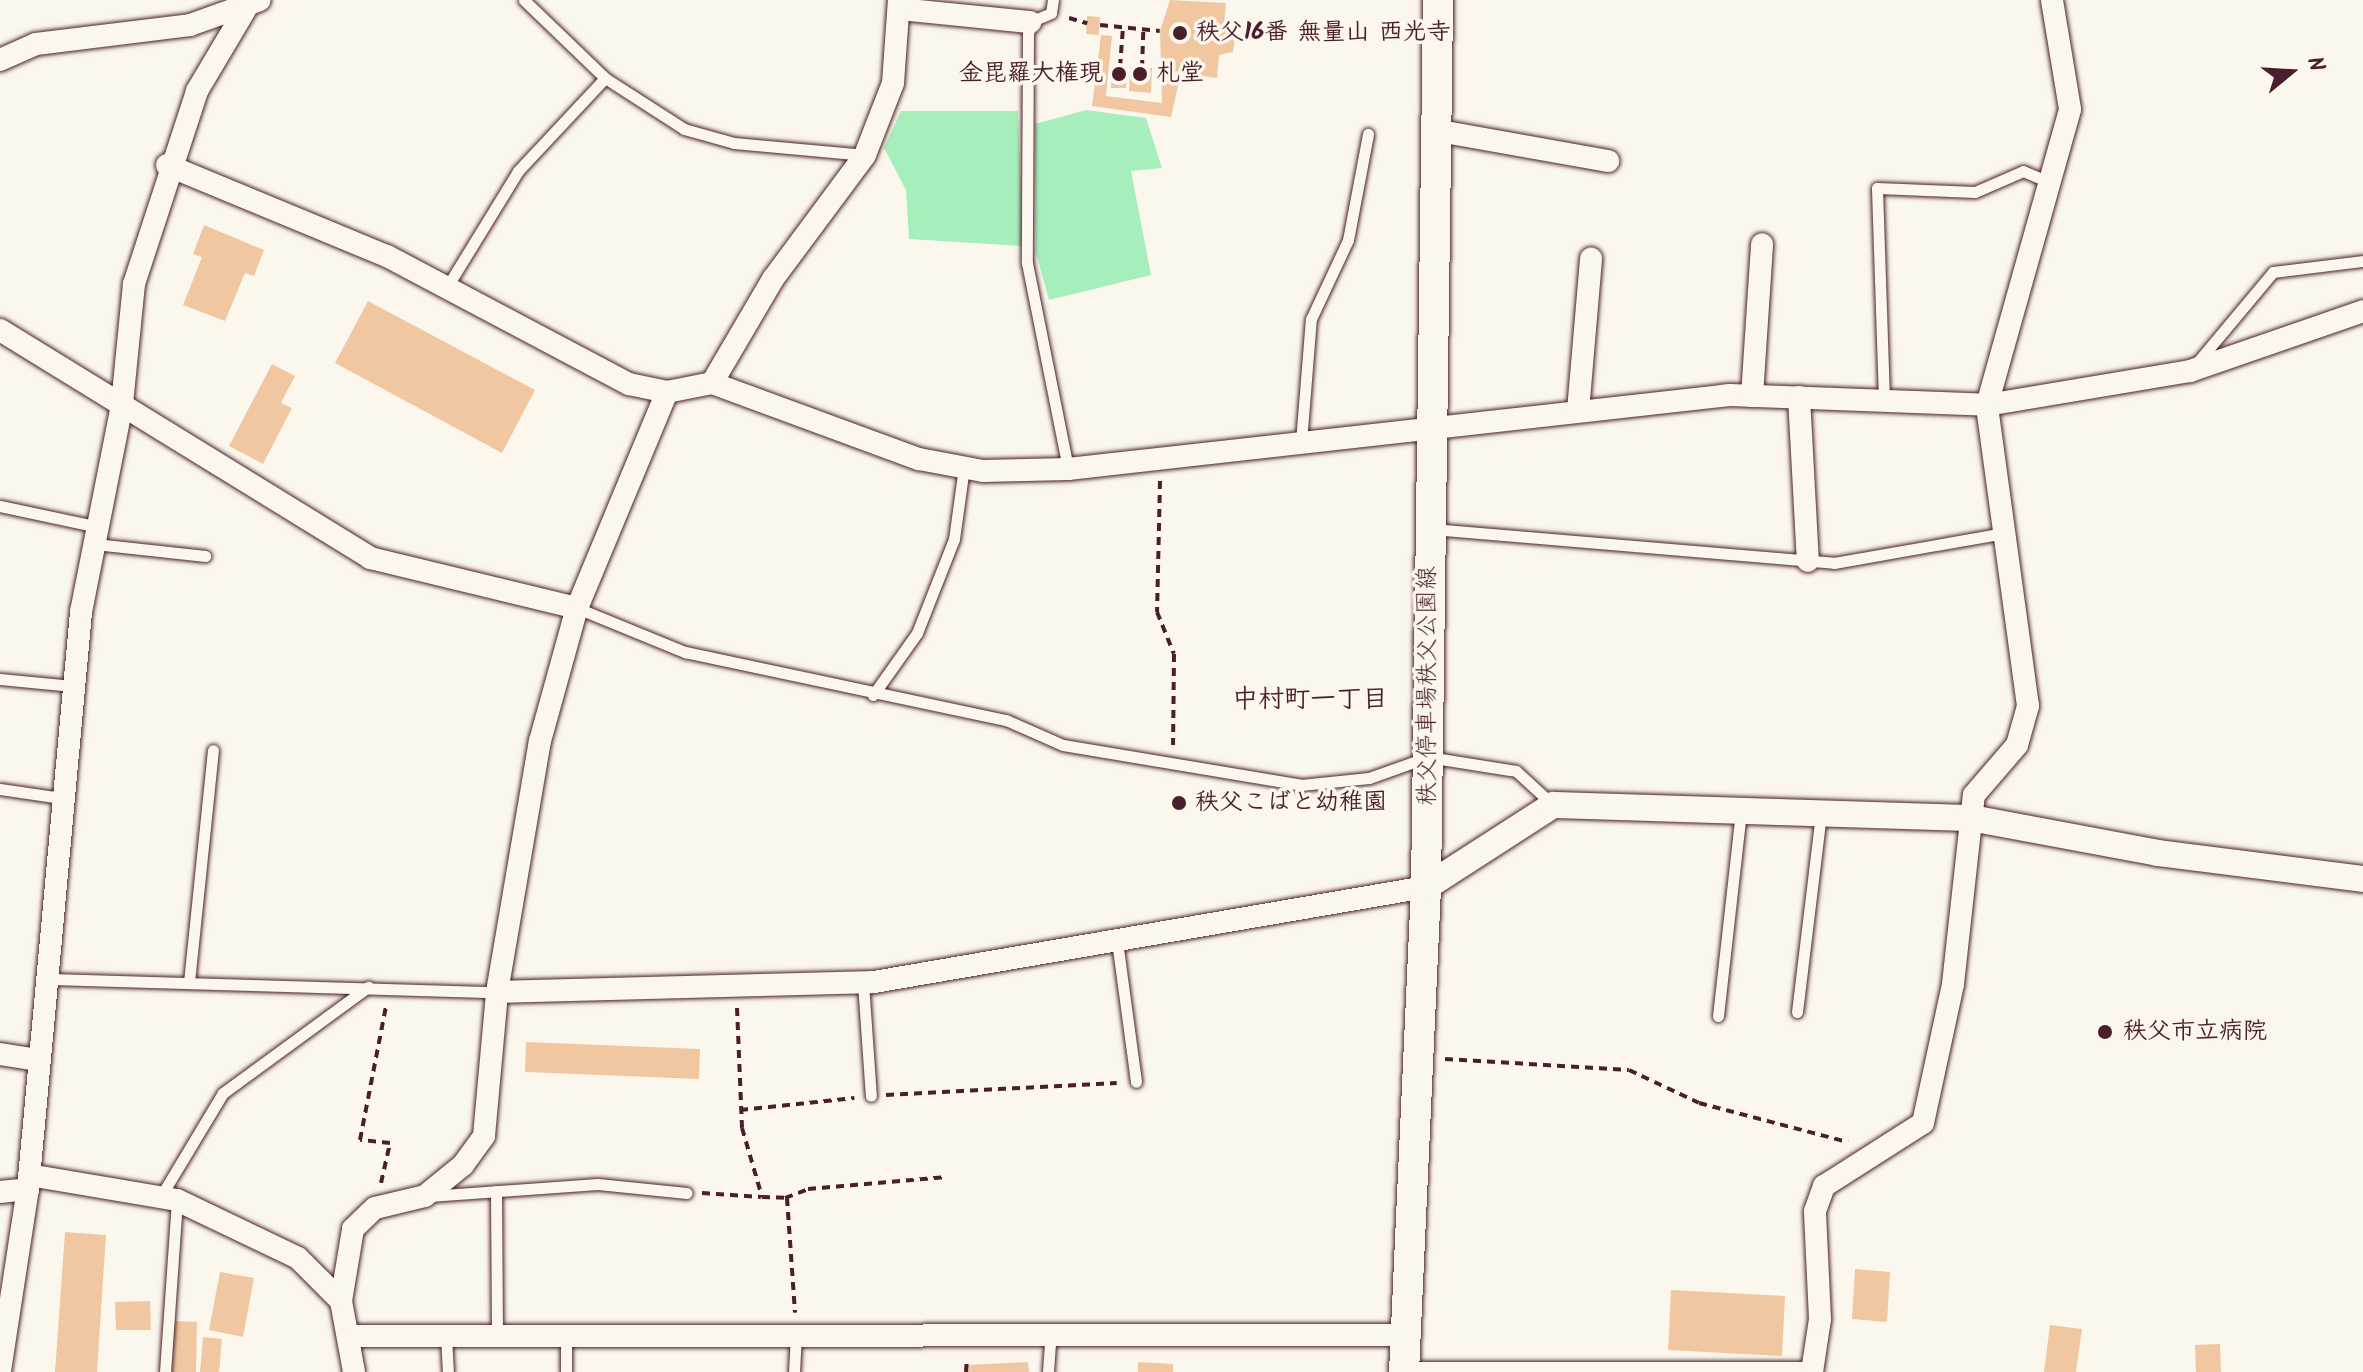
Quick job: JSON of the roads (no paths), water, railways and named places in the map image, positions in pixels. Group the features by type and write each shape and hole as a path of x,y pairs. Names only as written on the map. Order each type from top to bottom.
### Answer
{"main road":[{"name":"秩父停車場秩父公園線","path":"1405,1369 1426,887 1428,426 1438,0"}],"street":[{"path":"1812,1370 1820,1319 1815,1211 1824,1186 1923,1123 1953,984 1974,795 2017,745 2028,706 1987,405 2053,184 2070,109 2052,0"},
{"path":"0,60 36,44 190,25 247,3"},
{"path":"0,1371 29,1182 73,686 122,404 134,284 167,165 197,91 247,3"},
{"path":"712,383 773,279 865,155 893,83 899,4 1030,22"},
{"path":"1434,130 1608,161"},
{"path":"167,165 447,287 629,384 667,392 712,383 919,459 964,467 1068,469 1428,426 1752,396 1987,405 2190,371 2363,311"},
{"path":"1752,396 1762,244"},
{"path":"1578,411 1591,259"},
{"path":"0,330 370,558 577,608"},
{"path":"341,1301 353,1229 375,1208 425,1196 463,1165 484,1136 497,992 540,741 577,608 667,392"},
{"path":"1799,397 1808,561"},
{"path":"497,992 736,990 863,983 1426,887 1553,805 1971,818 2158,853 2363,879"},
{"path":"0,1054 38,1060"},
{"path":"0,1192 29,1182 169,1198 298,1258 341,1301 353,1336 354,1372"},
{"path":"353,1336 1406,1335"}],"lane":[{"path":"524,0 605,78 684,129 734,143 865,155"},
{"path":"1053,0 1051,13 1030,22 1027,263 1068,469"},
{"path":"447,287 518,171 605,78"},
{"path":"1301,442 1311,319 1348,240 1368,134"},
{"path":"1884,400 1877,188 1975,192 2023,171 2053,184"},
{"path":"2190,371 2273,272 2363,261"},
{"path":"873,695 922,619 954,539 964,467"},
{"path":"0,506 97,535 205,556"},
{"path":"1429,529 1808,561 2004,533"},
{"path":"577,608 685,652 873,695 1006,720 1063,745 1173,761 1301,785 1369,778 1428,757 1516,771 1553,805"},
{"path":"0,679 73,686"},
{"path":"189,982 213,750"},
{"path":"0,789 61,798"},
{"path":"1718,1016 1741,809"},
{"path":"1797,1012 1821,814"},
{"path":"1117,941 1136,1082"},
{"path":"48,979 497,992"},
{"path":"863,983 871,1096"},
{"path":"165,1372 169,1198 223,1093 369,986"},
{"path":"425,1196 598,1184 687,1193"},
{"path":"496,1191 497,1335"},
{"path":"1048,1372 1051,1333"},
{"path":"794,1372 796,1334"},
{"path":"446,1335 448,1372"},
{"path":"566,1335 566,1372"},
{"path":"1405,1369 1812,1370"}],"place":[{"name":"秩父16番 無量山 西光寺","path":"1180,33"},
{"name":"金毘羅大権現","path":"1119,74"},
{"name":"札堂","path":"1140,74"},
{"name":"秩父こばと幼稚園","path":"1179,803"},
{"name":"秩父市立病院","path":"2105,1032"}],"district":[{"name":"中村町一丁目","path":"1310,701"}]}
